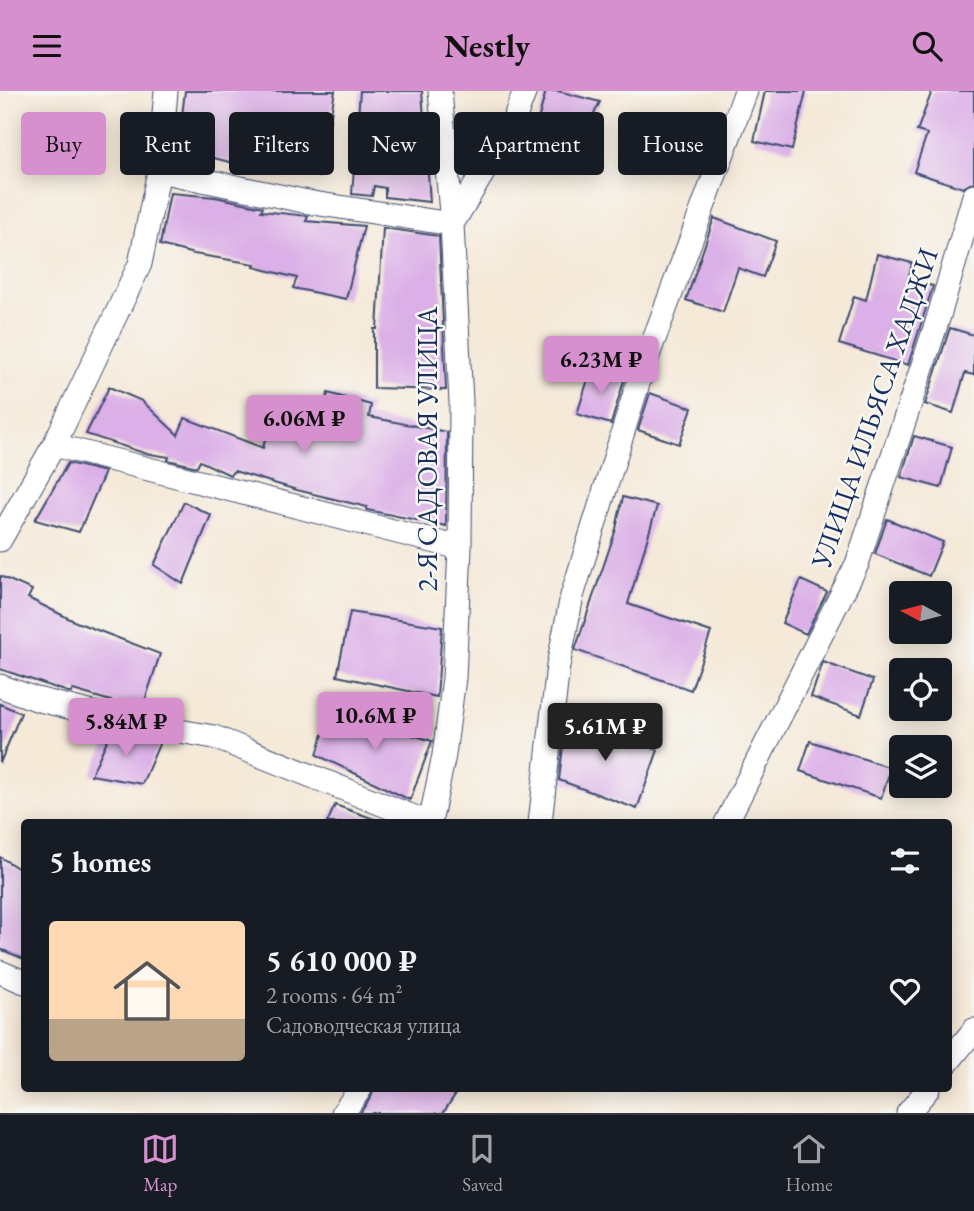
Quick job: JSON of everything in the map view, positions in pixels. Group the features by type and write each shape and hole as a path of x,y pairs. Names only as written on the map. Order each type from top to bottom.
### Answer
{"street":[{"path":"164,112 166,91"},
{"name":"2-Я САДОВАЯ УЛИЦА","path":"430,819 444,755 454,678 460,548 461,402 452,224 440,91"},
{"path":"178,175 313,203 452,224 512,125 525,91"},
{"path":"540,819 558,666 572,596 640,377 746,91"},
{"path":"0,540 54,445 140,264 158,175"},
{"name":"УЛИЦА ИЛЬЯСА ХАДЖИ","path":"728,819 857,564 938,319 974,196"},
{"path":"54,445 460,548"},
{"path":"0,686 36,699 133,723 214,737 419,819"},
{"path":"0,972 21,981"},
{"path":"952,1057 974,1030"},
{"path":"343,1113 358,1092"},
{"path":"908,1113 926,1092"}],"building":[{"path":"185,91 335,91 331,112 229,112 229,162 215,158 215,112 182,112"},
{"path":"360,91 422,91 424,112 358,112"},
{"path":"546,91 558,91 600,102 595,112 540,112"},
{"path":"765,91 806,91 792,150 754,141"},
{"path":"932,91 974,91 974,182 963,188 914,172 927,134 917,131"},
{"path":"353,175 428,175 430,202 385,197 385,188 374,186 372,196 352,194"},
{"path":"170,193 215,197 263,207 261,211 308,216 306,221 364,226 346,299 293,288 297,278 254,267 255,264 194,254 160,245"},
{"path":"714,218 776,241 763,277 738,268 723,312 686,300"},
{"path":"383,228 439,236 446,390 374,388 374,329 377,329"},
{"path":"877,254 912,263 908,280 933,286 908,365 839,344 854,296 866,300"},
{"path":"950,328 974,335 974,375 965,373 953,413 925,404"},
{"path":"592,367 625,377 611,424 577,414"},
{"path":"109,387 142,401 178,435 185,418 263,448 268,427 319,441 328,393 371,405 369,417 447,432 446,526 367,510 367,507 234,471 230,475 200,461 197,467 168,460 169,457 144,453 86,434"},
{"path":"650,393 692,408 679,444 638,430"},
{"path":"914,436 952,447 941,488 901,477"},
{"path":"68,463 105,472 79,532 35,520"},
{"path":"623,497 657,506 628,604 711,632 691,690 575,650 616,529"},
{"path":"184,502 211,515 183,584 154,565"},
{"path":"887,519 943,542 929,576 875,554"},
{"path":"0,576 32,590 28,598 76,622 160,654 142,710 73,690 71,693 0,669"},
{"path":"801,580 827,592 806,634 782,623"},
{"path":"350,612 442,627 437,697 337,676"},
{"path":"823,662 873,680 861,715 811,697"},
{"path":"0,704 21,713 0,763"},
{"path":"330,710 432,741 410,800 317,755"},
{"path":"569,717 658,750 637,809 559,780"},
{"path":"111,732 160,742 142,784 91,775"},
{"path":"810,741 889,767 881,798 800,771"},
{"path":"335,805 374,819 329,819"},
{"path":"0,857 21,870 21,958 0,949"},
{"path":"373,1092 450,1092 455,1095 443,1113 360,1113"}]}
